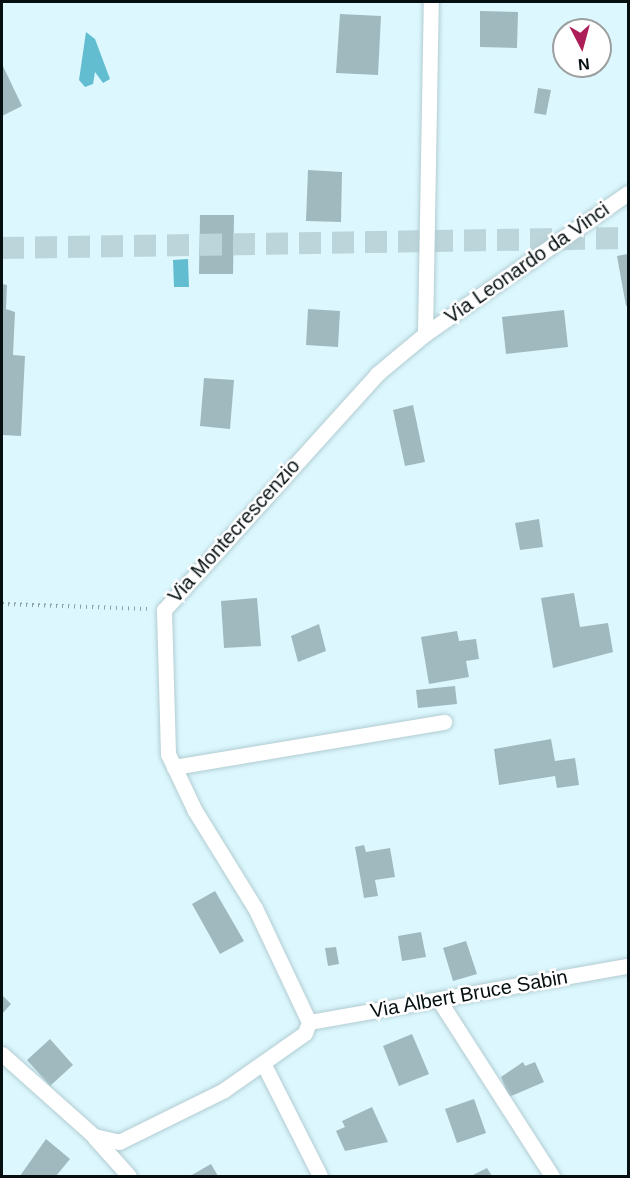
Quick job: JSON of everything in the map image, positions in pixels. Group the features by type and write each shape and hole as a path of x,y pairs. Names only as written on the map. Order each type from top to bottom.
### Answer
{"street":[{"path":"425,334 431,2"},
{"name":"Via Leonardo da Vinci","path":"425,334 628,193"},
{"name":"Via Montecrescenzio","path":"309,1022 255,908 168,754 164,610 350,402 425,334"},
{"path":"174,767 444,722"},
{"name":"Via Albert Bruce Sabin","path":"309,1022 628,966"},
{"path":"439,1000 552,1176"},
{"path":"90,1132 105,1141 132,1138 264,1065 302,1036 309,1022"},
{"path":"2,1054 90,1132 129,1176"},
{"path":"264,1065 320,1176"}],"path":[{"path":"2,604 164,610"}],"water":[{"path":"86,32 95,39 110,79 103,83 95,72 93,84 85,87 79,80"},
{"path":"188,259 189,287 174,287 173,260"}],"building":[{"path":"480,11 518,12 517,48 480,47"},
{"path":"340,14 381,16 378,75 336,73"},
{"path":"2,64 22,106 2,116"},
{"path":"538,88 551,90 546,115 534,113"},
{"path":"308,170 342,172 341,222 306,221"},
{"path":"200,215 234,215 233,274 199,274"},
{"path":"628,254 628,305 626,306 617,256"},
{"path":"2,284 7,285 6,309 15,312 13,355 25,356 21,436 2,435"},
{"path":"308,309 340,311 338,347 306,345"},
{"path":"564,310 568,347 506,354 502,317"},
{"path":"204,378 234,380 230,429 200,426"},
{"path":"413,405 425,462 405,466 393,410"},
{"path":"539,519 543,547 520,550 515,523"},
{"path":"574,593 580,627 608,623 613,652 553,668 541,598"},
{"path":"257,598 261,646 224,648 221,601"},
{"path":"319,624 326,651 298,662 291,636"},
{"path":"457,631 459,641 476,639 479,659 466,661 469,677 429,684 421,637"},
{"path":"455,686 457,704 418,708 416,690"},
{"path":"551,739 555,761 575,758 579,785 557,788 555,776 499,785 494,749"},
{"path":"364,845 366,852 390,848 395,877 375,880 378,896 364,898 355,847"},
{"path":"215,891 244,941 220,954 192,904"},
{"path":"421,932 426,957 402,961 398,936"},
{"path":"466,941 477,974 453,981 443,948"},
{"path":"336,947 339,964 328,966 325,948"},
{"path":"2,995 11,1004 2,1014"},
{"path":"412,1034 429,1074 399,1086 383,1046"},
{"path":"50,1039 73,1065 50,1086 27,1060"},
{"path":"523,1062 525,1066 535,1062 544,1082 509,1097 501,1077"},
{"path":"474,1099 486,1133 457,1143 445,1109"},
{"path":"372,1107 388,1142 345,1151 336,1131 345,1127 342,1121"},
{"path":"46,1139 70,1159 56,1176 20,1176"},
{"path":"211,1164 218,1176 190,1176"},
{"path":"487,1168 492,1176 471,1176"}],"tunnel":[{"path":"2,248 628,238"}]}
